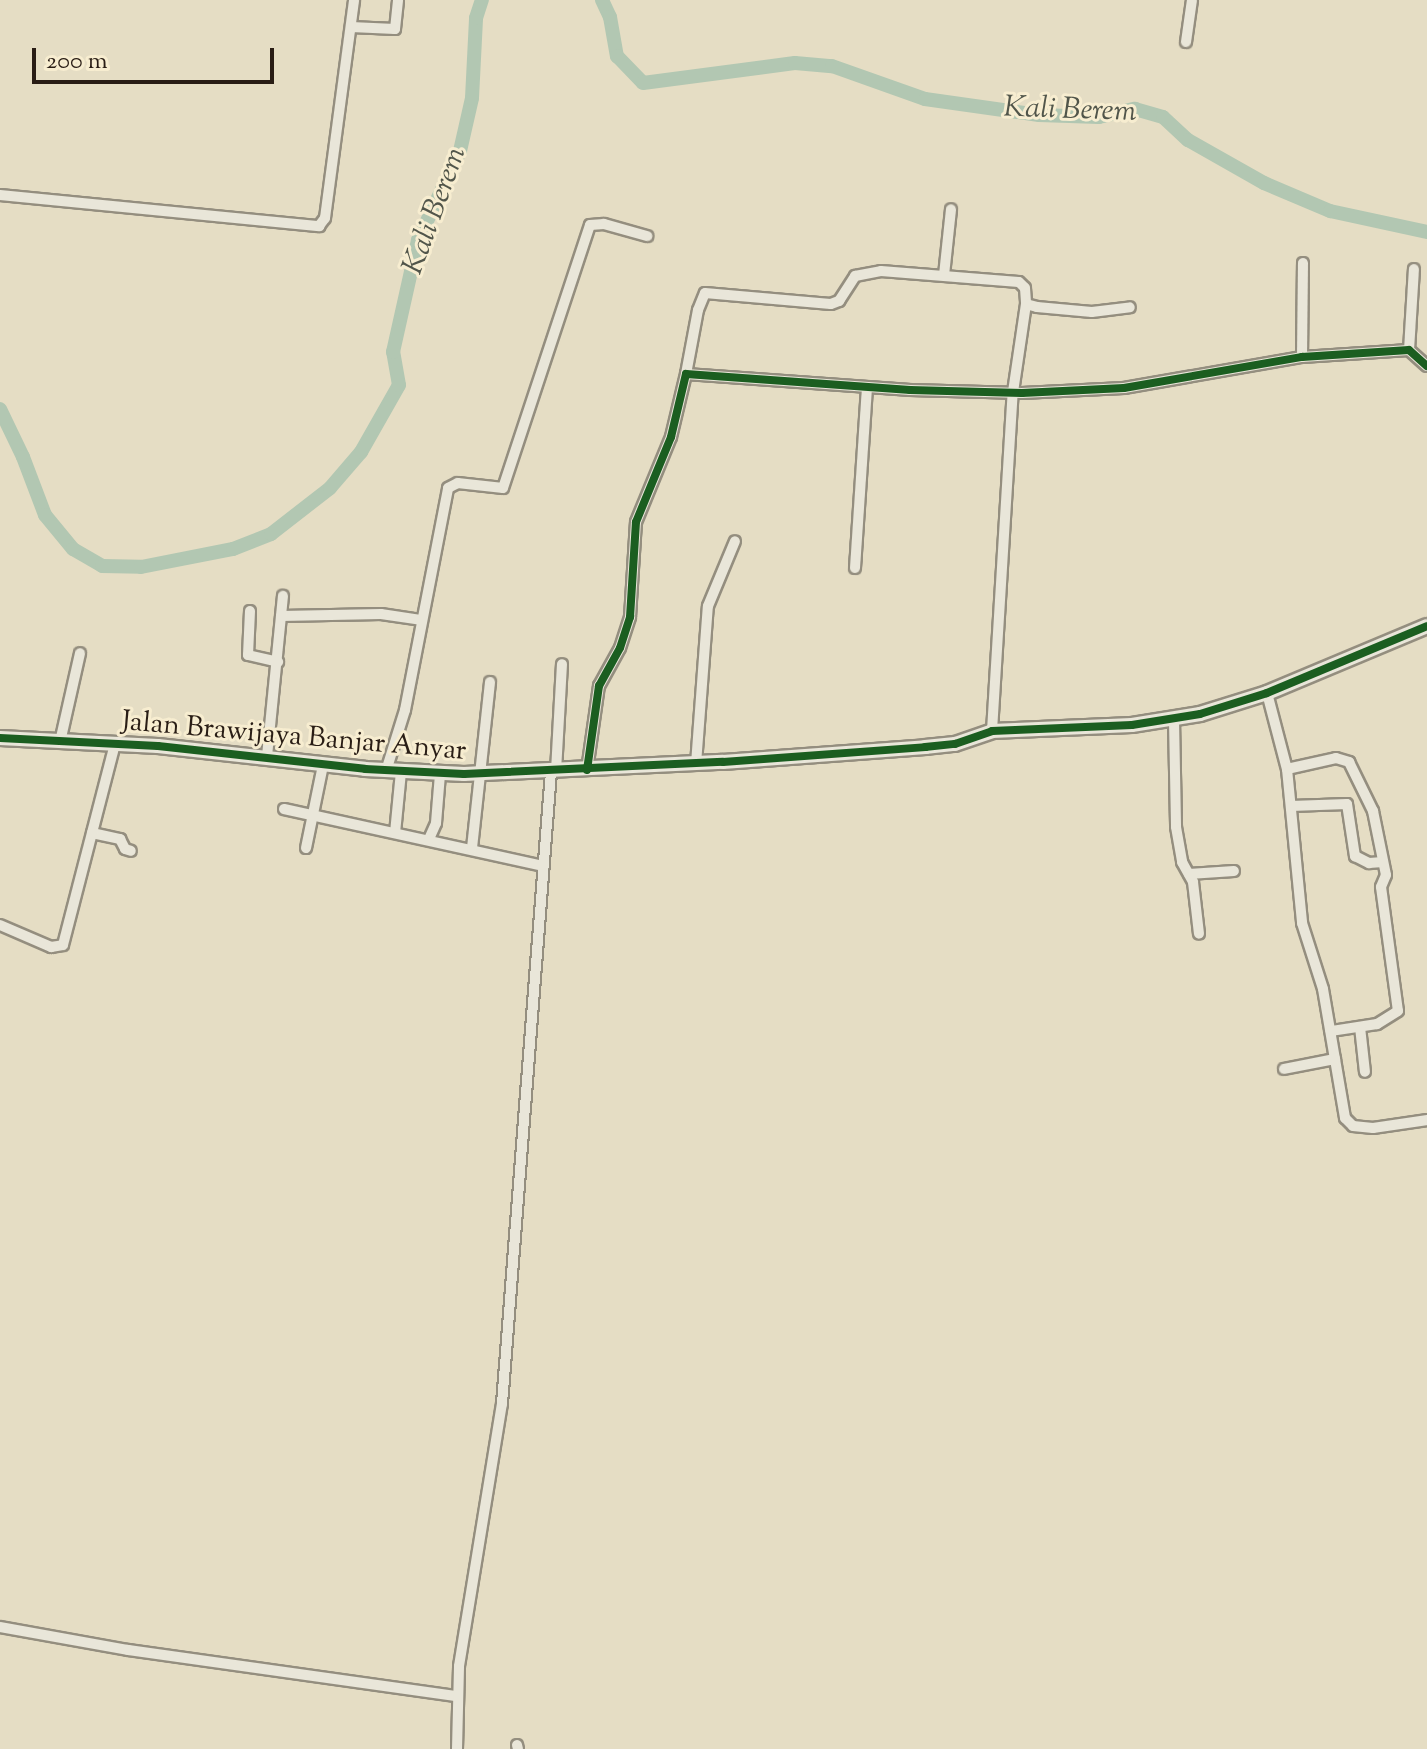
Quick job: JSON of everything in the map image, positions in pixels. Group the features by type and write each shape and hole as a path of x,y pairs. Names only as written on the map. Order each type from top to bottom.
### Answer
{"street":[{"path":"0,195 319,226 325,218 354,0"},
{"path":"351,27 395,29 398,0"},
{"path":"1186,42 1192,0"},
{"path":"944,275 951,209"},
{"path":"395,833 394,771 448,488 458,483 503,488 584,233 590,225 604,224 647,236"},
{"path":"1302,357 1303,263"},
{"path":"1409,350 1414,269"},
{"path":"587,770 599,686 620,648 630,617 636,522 664,460 686,374 698,310 705,293 831,304 839,301 855,276 864,273 944,275 1019,282 1025,288 1026,304 1013,392 992,731"},
{"path":"1026,304 1092,312 1130,307"},
{"path":"686,374 867,387 1013,392 1124,388 1302,357 1409,350 1427,366"},
{"path":"855,568 867,387"},
{"path":"696,764 708,606 735,541"},
{"path":"267,756 283,596"},
{"path":"250,611 248,655 278,662"},
{"path":"281,616 381,614 421,620"},
{"name":"Jalan Brawijaya Banjar Anyar","path":"0,738 267,756 323,765 440,774 696,764 955,744 992,731 1071,730 1174,720 1267,693 1427,626"},
{"path":"60,742 80,653"},
{"path":"457,1749 456,1696 502,1404 562,664"},
{"path":"472,848 490,682"},
{"path":"1267,693 1287,769 1302,923 1323,989 1345,1118 1353,1126 1384,1128 1427,1120"},
{"path":"1174,720 1176,827 1182,862 1189,874 1199,934"},
{"path":"0,925 51,947 63,945 115,744"},
{"path":"1287,769 1336,758 1349,762 1373,811 1386,875 1381,887 1389,953 1400,1003 1395,1015 1377,1024 1331,1031"},
{"path":"306,848 323,765"},
{"path":"429,839 436,823 440,774"},
{"path":"1291,806 1347,804 1354,855 1369,863 1383,862"},
{"path":"284,809 544,866"},
{"path":"92,833 120,839 125,849 131,851"},
{"path":"1189,874 1234,871"},
{"path":"1360,1027 1365,1072"},
{"path":"1284,1069 1335,1059"},
{"path":"0,1627 128,1650 456,1696"}],"waterway":[{"name":"Kali Berem","path":"0,409 23,457 45,515 73,549 102,566 141,567 233,549 271,534 330,488 361,452 399,385 393,352 418,240 460,151 472,98 476,18 482,0"},
{"name":"Kali Berem","path":"602,0 610,17 617,56 643,83 795,63 832,66 925,99 1039,115 1099,117 1135,109 1163,117 1188,140 1264,183 1330,211 1427,232"}],"cycle path":[{"path":"587,770 599,686 620,648 630,617 636,522 671,437 686,374 910,390 1022,393 1124,388 1302,357 1409,350 1427,366"},
{"path":"0,738 158,746 365,769 464,774 723,762 925,747 955,744 992,731 1132,725 1200,714 1267,693 1427,626"}]}
